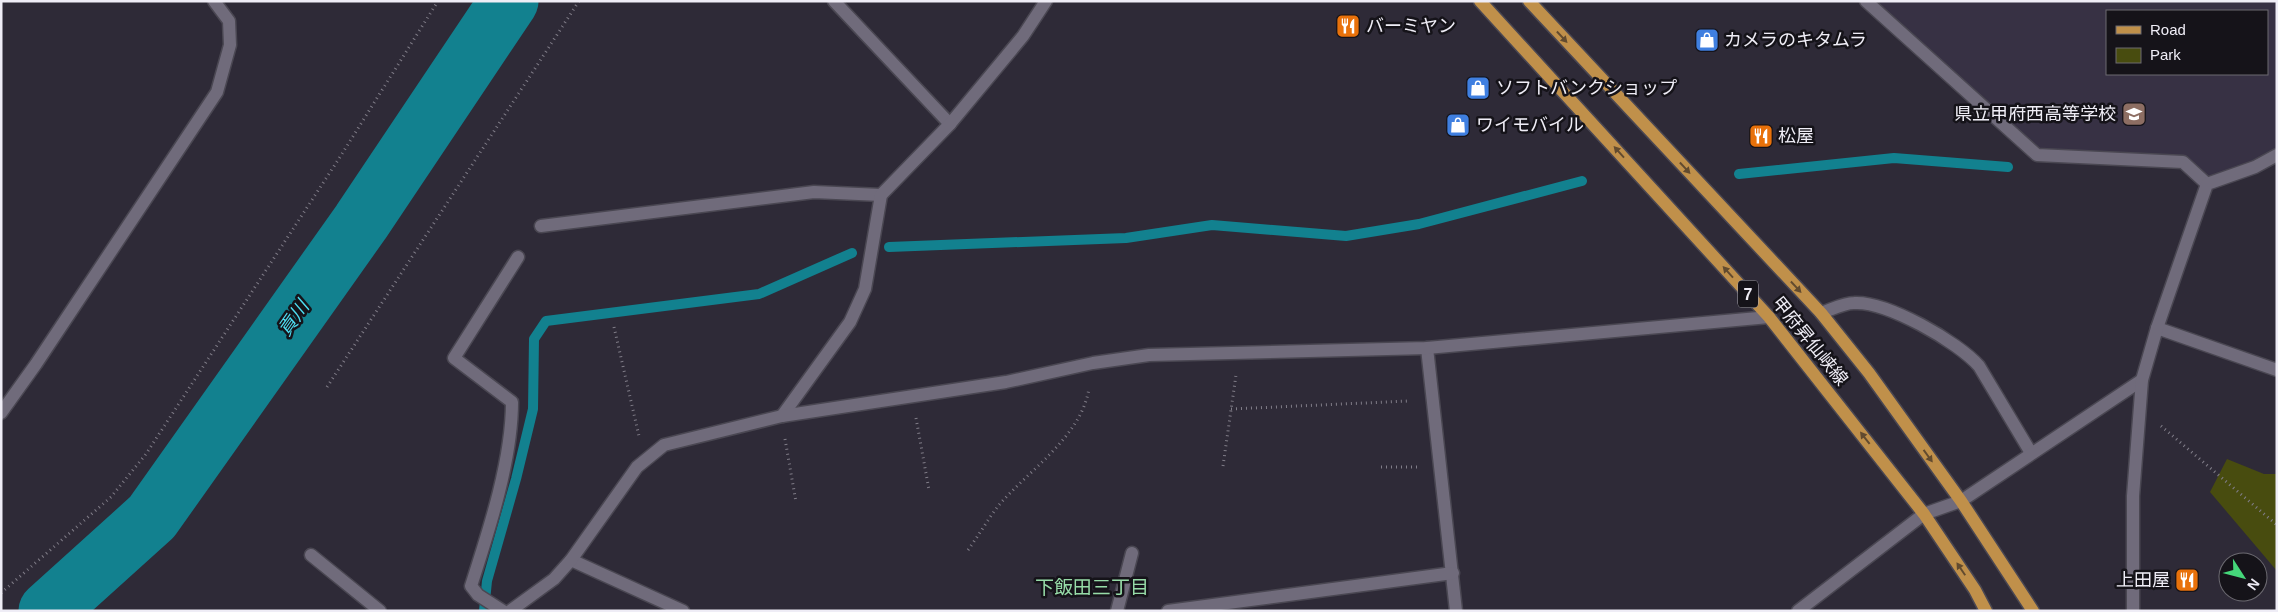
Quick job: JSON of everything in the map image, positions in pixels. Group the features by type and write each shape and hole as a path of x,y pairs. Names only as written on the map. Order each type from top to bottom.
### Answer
{"main road":[{"name":"甲府昇仙峡線","path":"1480,1 1770,317 1924,514 1975,590 1986,611"},
{"name":"甲府昇仙峡線","path":"1529,1 1821,314 1869,373 1961,501 2033,611"}],"street":[{"path":"1,413 36,364 217,92 230,45 229,22 214,1"},
{"path":"834,1 950,124"},
{"path":"782,416 850,322 865,289 881,195 950,124 1023,36 1046,1"},
{"path":"1866,1 2037,155 2183,162 2207,184"},
{"path":"2207,184 2255,167 2277,155"},
{"path":"2133,611 2133,496 2142,380 2207,184"},
{"path":"541,226 814,192 881,195"},
{"path":"498,608 478,595 471,586 490,528 512,426 512,402 454,358 518,257"},
{"path":"1821,314 1853,302 1874,305 1908,318 1970,356 1979,366 2031,453"},
{"path":"510,611 554,579 571,560 637,467 664,445 782,416 1006,382 1093,363 1149,355 1427,348 1770,317"},
{"path":"2158,328 2277,370"},
{"path":"1427,348 1456,611"},
{"path":"1798,611 1924,514 1961,501 2142,380"},
{"path":"1116,611 1132,553"},
{"path":"311,555 380,611"},
{"path":"571,560 683,611"},
{"path":"1168,611 1452,573"}],"path":[{"path":"1,593 111,497 146,454 438,1"},
{"path":"327,387 578,1"},
{"path":"614,327 645,460"},
{"path":"1223,466 1239,352"},
{"path":"968,550 999,506 1077,423 1087,401 1093,363"},
{"path":"912,397 929,490"},
{"path":"1231,409 1433,400"},
{"path":"2140,408 2277,525"},
{"path":"782,416 796,502"},
{"path":"1381,466 1440,467"}],"shaded area":[{"name":"県立甲府西高等学校","path":"1866,1 2277,1 2277,155 2207,184 2183,162 2037,155"}],"green space":[{"path":"2227,459 2264,474 2277,474 2277,571 2268,560 2268,552 2261,552 2210,492"}],"waterway":[{"name":"貢川","path":"48,611 152,517 361,222 509,1"},
{"path":"1739,174 1894,158 2008,167"},
{"path":"889,247 1126,238 1212,225 1346,236 1419,224 1582,181"},
{"path":"484,611 487,581 516,479 533,409 534,339 546,321 759,294 852,253"}],"place":[{"name":"バーミヤン","path":"1348,26"},
{"name":"カメラのキタムラ","path":"1707,40"},
{"name":"ソフトバンクショップ","path":"1478,88"},
{"name":"県立甲府西高等学校","path":"2134,114"},
{"name":"ワイモバイル","path":"1458,125"},
{"name":"松屋","path":"1761,136"},
{"name":"上田屋","path":"2187,580"}],"district":[{"name":"下飯田三丁目","path":"1092,587"}]}
